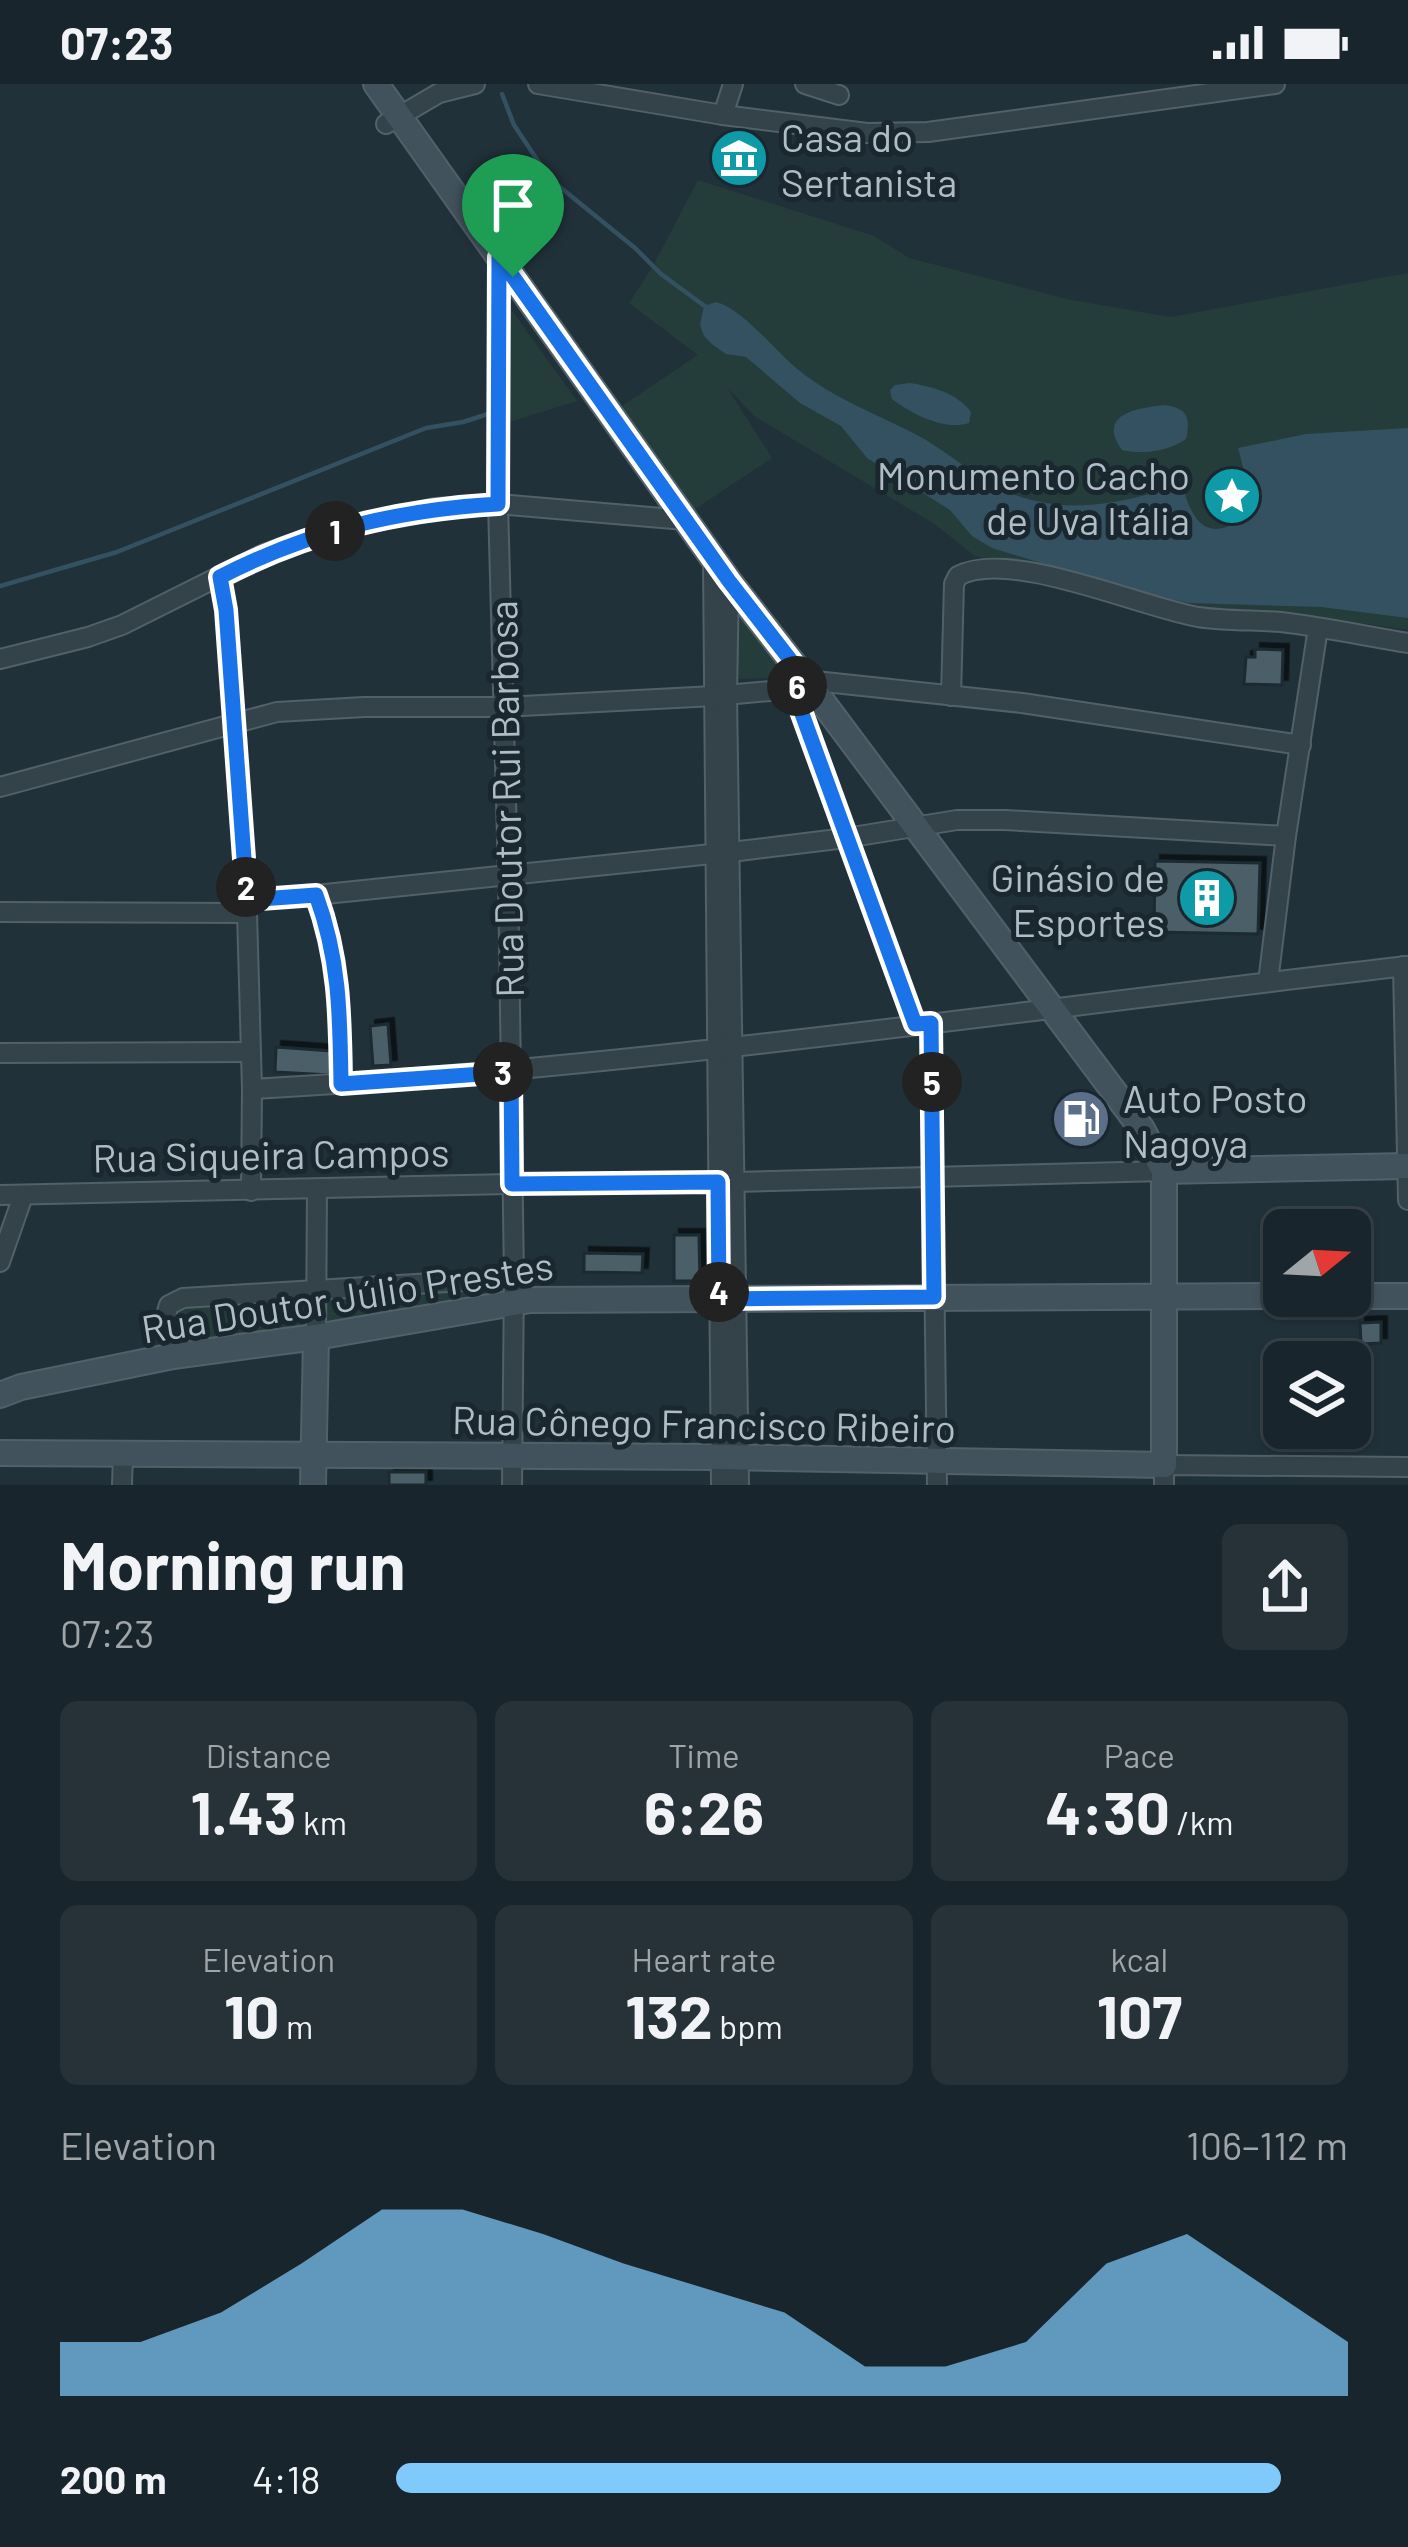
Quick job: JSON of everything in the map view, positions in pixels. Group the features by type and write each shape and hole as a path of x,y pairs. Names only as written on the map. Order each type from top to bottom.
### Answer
{"main road":[{"path":"357,84 392,119 499,257 799,684 914,826 1142,1129 1164,1171 1164,1475"},
{"path":"376,84 392,119 499,284 630,471 679,512"},
{"name":"Rua Siqueira Campos","path":"1164,1171 1407,1166"},
{"name":"Rua Doutor Júlio Prestes","path":"0,1395 173,1356 316,1336 514,1290 558,1298 728,1300 1263,1296"},
{"path":"1371,1296 1408,1296"},
{"path":"314,1485 316,1336"},
{"name":"Rua Cônego Francisco Ribeiro","path":"0,1453 730,1458 937,1473 1164,1475"}],"street":[{"path":"392,119 439,92 475,84"},
{"path":"538,84 723,115 892,134 1274,84"},
{"path":"723,115 733,84"},
{"path":"805,84 839,95"},
{"name":"Rua Doutor Rui Barbosa","path":"499,257 498,504 514,1290 512,1485"},
{"path":"0,659 122,625 264,554 317,535 435,508 498,504 679,512"},
{"path":"713,560 724,852 730,1458 739,1485"},
{"path":"951,696 955,584 958,576 978,568 1060,578 1205,618 1318,628 1408,643"},
{"path":"220,577 247,906 251,1191"},
{"path":"721,696 729,581"},
{"path":"1268,982 1318,628"},
{"path":"799,684 847,838 923,1023 934,1178 937,1473"},
{"path":"0,787 277,712 721,696 799,684 1022,703 1300,745"},
{"path":"0,912 247,906 847,838 957,820 1286,836"},
{"path":"316,895 340,992 341,1084"},
{"path":"252,1089 511,1072 1406,966 1408,1200"},
{"path":"0,1053 250,1052"},
{"name":"Rua Siqueira Campos","path":"0,1195 1164,1171"},
{"path":"316,1336 317,1189"},
{"path":"0,1262 23,1196"},
{"path":"173,1356 166,1315 175,1300 317,1290 514,1290"},
{"path":"122,1485 123,1454"},
{"path":"721,1485 730,1458"},
{"name":"Rua Cônego Francisco Ribeiro","path":"1164,1475 1408,1467"}],"green space":[{"path":"698,180 874,236 909,258 1071,300 1171,317 1408,273 1408,630 1312,616 1219,614 975,556 933,523 754,416 726,386 772,458 692,511 622,406 698,355 629,303"},
{"path":"510,308 577,401 509,422"},
{"path":"737,606 789,673 735,679"},
{"path":"491,1288 493,1296 330,1324 324,1314 328,1297"},
{"path":"302,1298 307,1310 299,1328 189,1346 178,1326 182,1305"}],"water":[{"path":"716,302 738,314 814,382 924,439 1009,493 1034,501 1108,503 1182,484 1195,517 1219,529 1243,518 1249,507 1238,448 1306,434 1408,428 1408,618 1321,607 1189,603 992,548 972,536 950,510 867,458 841,426 800,403 746,357 726,354 713,345 700,325 704,306"},
{"path":"909,383 951,395 971,412 969,423 939,423 892,399 890,390 895,385"},
{"path":"1165,405 1186,415 1186,439 1156,451 1122,450 1115,438 1117,421 1132,411"}],"building":[{"name":"Casa do Sertanista","path":"723,147 758,153 755,169 721,163"},
{"path":"1255,649 1283,650 1282,685 1244,684 1246,657 1255,657"},
{"name":"Ginásio de Esportes","path":"1155,861 1260,863 1258,934 1154,932"},
{"path":"388,1024 391,1065 373,1066 370,1026"},
{"path":"276,1047 332,1051 330,1075 275,1072"},
{"path":"674,1235 699,1235 700,1281 674,1281"},
{"path":"584,1253 643,1254 642,1273 584,1272"},
{"path":"1381,1322 1381,1343 1361,1341 1360,1323"},
{"path":"389,1472 426,1472 426,1485 389,1485"}],"waterway":[{"path":"502,94 514,125 550,179 706,307"},
{"path":"0,586 117,552 426,428 488,414"}],"place":[{"name":"Casa do Sertanista","path":"739,158"},
{"name":"Monumento Cacho de Uva Itália","path":"1232,496"},
{"name":"Ginásio de Esportes","path":"1207,898"},
{"name":"Auto Posto Nagoya","path":"1081,1119"}],"route":[{"path":"499,257 513,277 729,581 806,680 793,689 847,838 915,1024 931,1023 934,1297 719,1299 718,1182 512,1184 511,1072 341,1084 340,992 316,895 247,900 220,577 264,554 317,535 435,508 498,504 499,257"}]}
